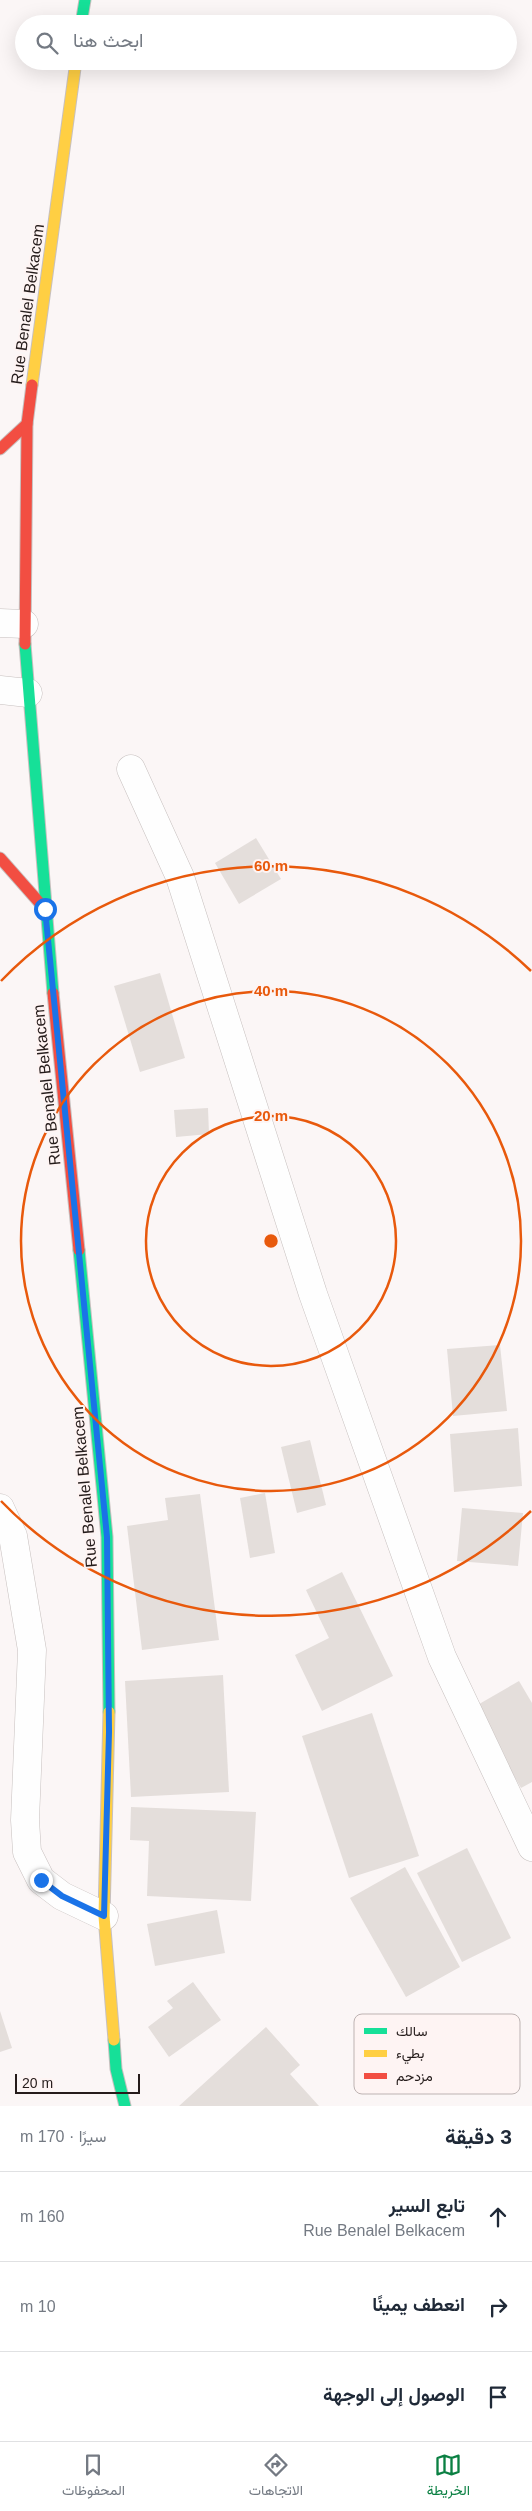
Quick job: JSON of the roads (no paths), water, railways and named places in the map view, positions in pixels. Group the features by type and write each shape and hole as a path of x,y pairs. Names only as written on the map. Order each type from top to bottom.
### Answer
{"street":[{"path":"82,15 85,0"},
{"name":"Rue Benalel Belkacem","path":"75,70 27,424 12,623 28,693 45,909 107,1537 109,1732 104,1916 116,2068 125,2106"},
{"path":"0,449 27,424"},
{"path":"0,690 28,693"},
{"path":"130,769 180,877 313,1294 442,1657 532,1847"},
{"path":"0,858 45,909"},
{"path":"0,1508 13,1536 11,1587 32,1650 25,1820 27,1852 41,1880 62,1896 104,1916"}]}
